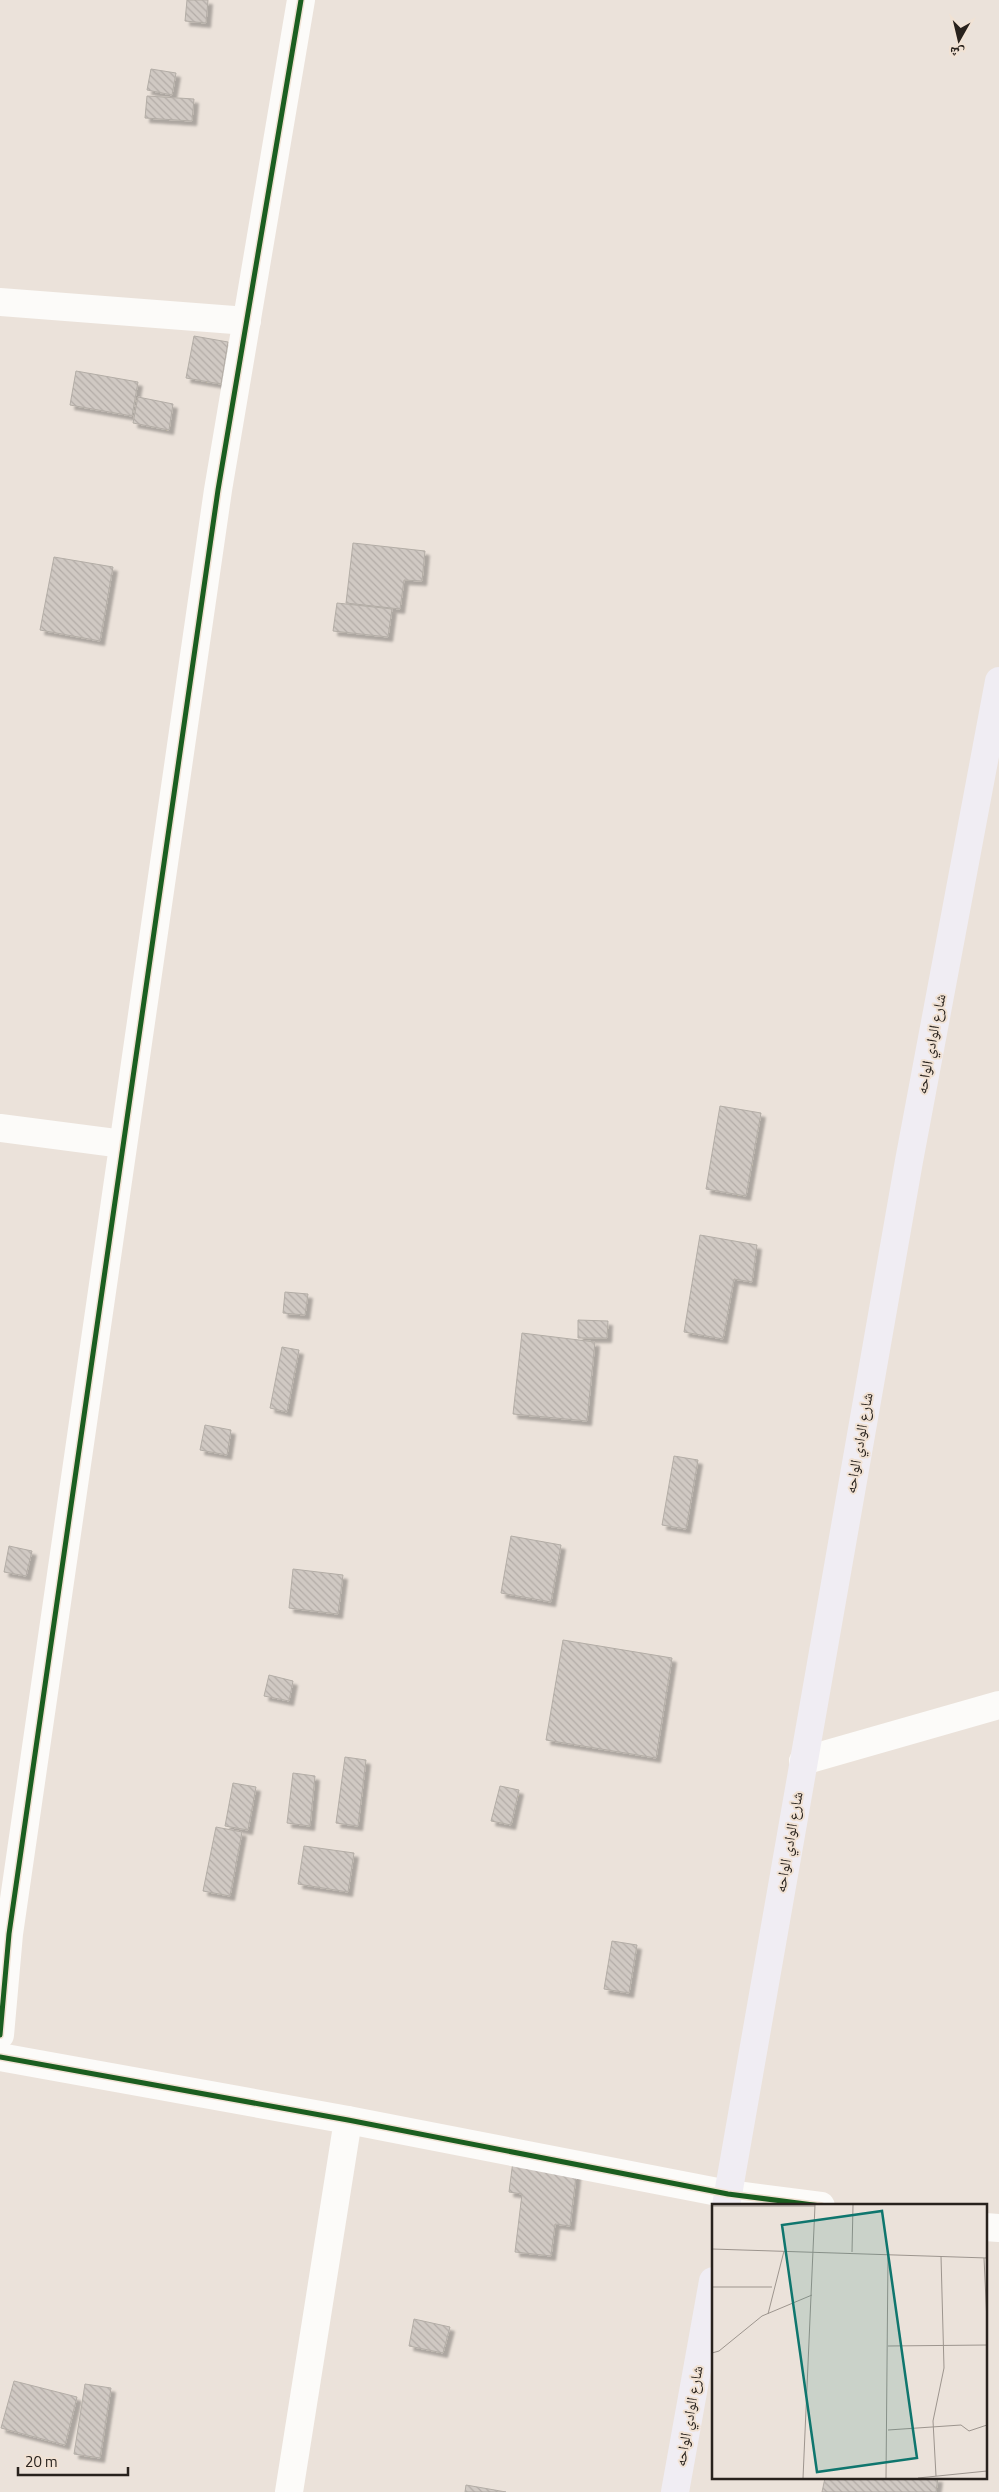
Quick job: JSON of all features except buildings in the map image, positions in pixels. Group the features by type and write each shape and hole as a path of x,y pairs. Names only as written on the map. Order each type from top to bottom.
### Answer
{"main road":[{"name":"شارع الوادي الواحه","path":"727,2200 909,1161 999,682"},
{"name":"شارع الوادي الواحه","path":"675,2492 712,2287"}],"street":[{"path":"0,2035 9,1934 217,500 301,0"},
{"path":"0,302 247,321"},
{"path":"0,1128 123,1144"},
{"path":"803,1761 999,1705"},
{"path":"0,2057 348,2120 727,2200 790,2204"},
{"path":"289,2492 348,2120"},
{"path":"986,2227 999,2228"}],"cycle path":[{"path":"0,2035 9,1934 218,490 301,0"},
{"path":"0,2057 348,2120 728,2194 806,2204"}]}
